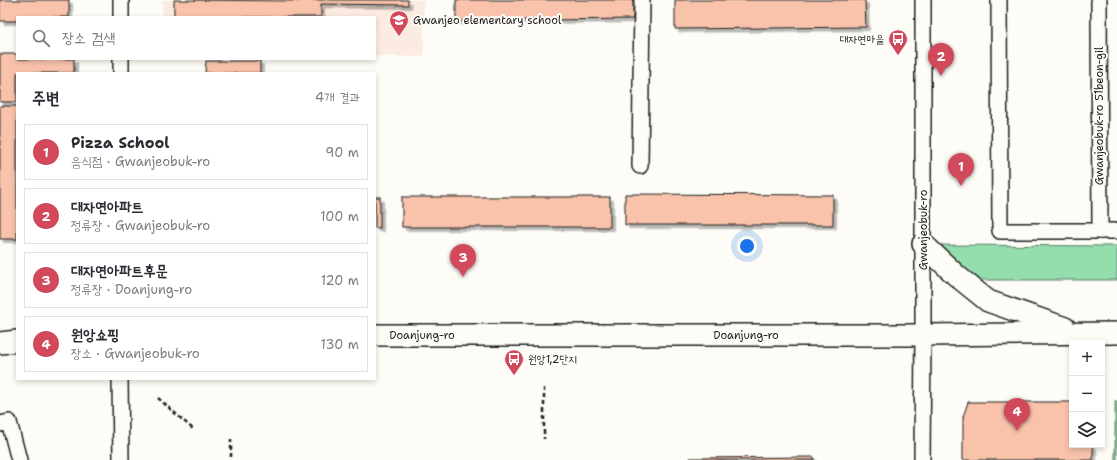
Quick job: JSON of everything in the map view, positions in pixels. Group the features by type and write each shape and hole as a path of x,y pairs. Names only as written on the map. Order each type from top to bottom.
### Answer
{"street":[{"path":"121,0 121,16"},
{"path":"640,166 642,0"},
{"name":"Gwanjeobuk-ro","path":"922,460 923,0"},
{"path":"999,0 1000,231 1117,231"},
{"name":"Gwanjeobuk-ro 51beon-gil","path":"1099,0 1100,231"},
{"path":"121,60 121,72"},
{"path":"923,244 957,276 988,301 1079,333"},
{"name":"Doanjung-ro","path":"376,335 923,335 1117,333"},
{"path":"0,342 16,341"},
{"path":"120,380 121,460"},
{"path":"0,424 9,422 19,460"}],"path":[{"path":"544,388 544,439"},
{"path":"158,398 194,430"},
{"path":"230,439 232,460"}],"shaded area":[{"name":"Gwanjeo elementary school","path":"162,0 424,0 424,57 376,56 376,16 162,16"}],"green space":[{"path":"937,245 1117,246 1117,280 972,280"},
{"path":"1115,401 1117,401 1117,460 1115,460"}],"building":[{"path":"0,0 69,0 69,16 16,16 16,21 0,21"},
{"path":"174,0 408,0 408,5 321,4 321,16 174,16"},
{"path":"456,0 633,0 633,19 456,21"},
{"path":"675,0 865,0 866,27 675,29"},
{"path":"0,54 16,54 16,60 74,60 74,72 16,72 16,102 0,102"},
{"path":"206,61 260,61 260,72 205,72"},
{"path":"0,106 16,106 16,239 0,239"},
{"path":"625,194 833,195 833,225 625,225"},
{"path":"376,197 380,197 380,228 376,228"},
{"path":"402,197 610,197 610,227 402,227"},
{"path":"968,402 1069,402 1069,448 1093,448 1093,460 963,460 963,417"},
{"path":"814,457 814,460 690,460 690,458"}],"place":[{"name":"Gwanjeo elementary school","path":"399,37"},
{"name":"대자연마을","path":"898,56"},
{"name":"대자연아파트","path":"941,76"},
{"name":"Pizza School","path":"961,186"},
{"name":"대자연아파트후문","path":"463,277"},
{"name":"원앙1,2단지","path":"514,376"},
{"name":"원앙쇼핑","path":"1017,431"}]}
